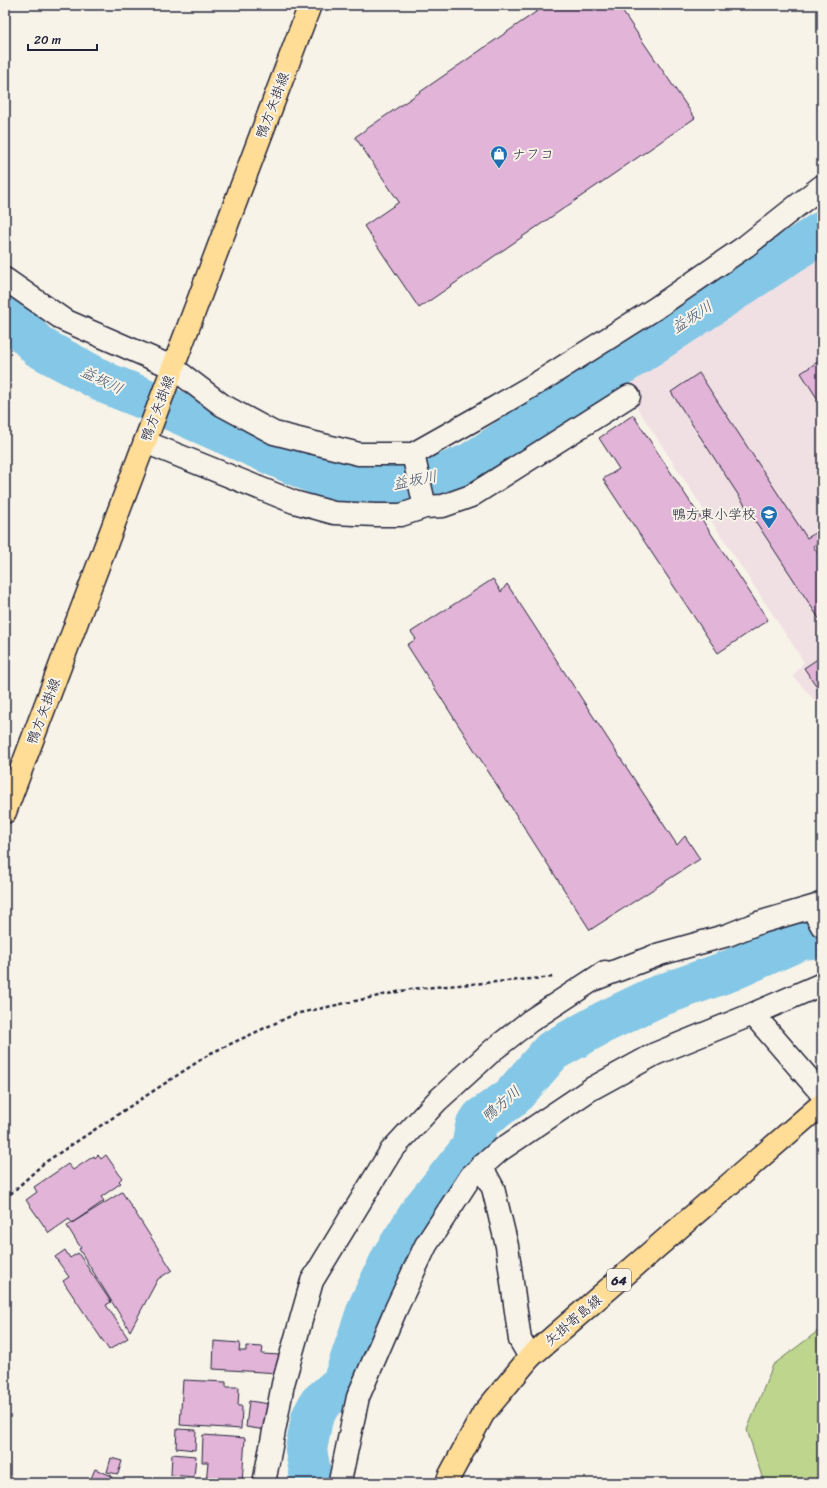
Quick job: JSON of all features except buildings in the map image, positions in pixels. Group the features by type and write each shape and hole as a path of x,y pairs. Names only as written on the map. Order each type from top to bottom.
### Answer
{"main road":[{"name":"鴨方矢掛線","path":"5,812 310,5"},
{"name":"矢掛寄島線","path":"447,1483 450,1474 483,1414 530,1357 822,1104"}],"street":[{"path":"5,279 64,320 171,372 222,405 274,432 359,454 413,454 539,382 656,308 746,246 822,186"},
{"path":"148,432 294,502 334,513 401,515 425,507 443,506 471,496 629,396"},
{"path":"413,454 425,507"},
{"path":"264,1483 283,1384 312,1281 391,1151 436,1101 493,1050 530,1021 605,972 596,979 660,954 728,935 758,923 819,913"},
{"path":"340,1481 358,1397 396,1309 426,1245 470,1176 499,1151 592,1088 656,1054 822,984"},
{"path":"753,1014 822,1094"},
{"path":"481,1166 493,1188 506,1246 520,1340 530,1357"}],"path":[{"path":"5,1199 44,1163 211,1053 295,1014 411,988 559,976"}],"shaded area":[{"name":"鴨方東小学校","path":"822,240 822,709 793,676 804,662 620,382"}],"green space":[{"path":"822,1328 822,1483 764,1483 747,1430 773,1365"}],"waterway":[{"name":"益坂川","path":"5,312 39,347 108,384 168,408 319,475 367,488 434,479 470,464 822,232"},
{"name":"鴨方川","path":"312,1483 306,1450 312,1418 320,1403 343,1383 368,1309 393,1256 423,1209 472,1148 476,1127 482,1118 511,1098 552,1051 604,1022 656,997 729,971 801,939 822,937"}],"place":[{"name":"ナフコ","path":"499,169"},
{"name":"鴨方東小学校","path":"769,529"}]}
